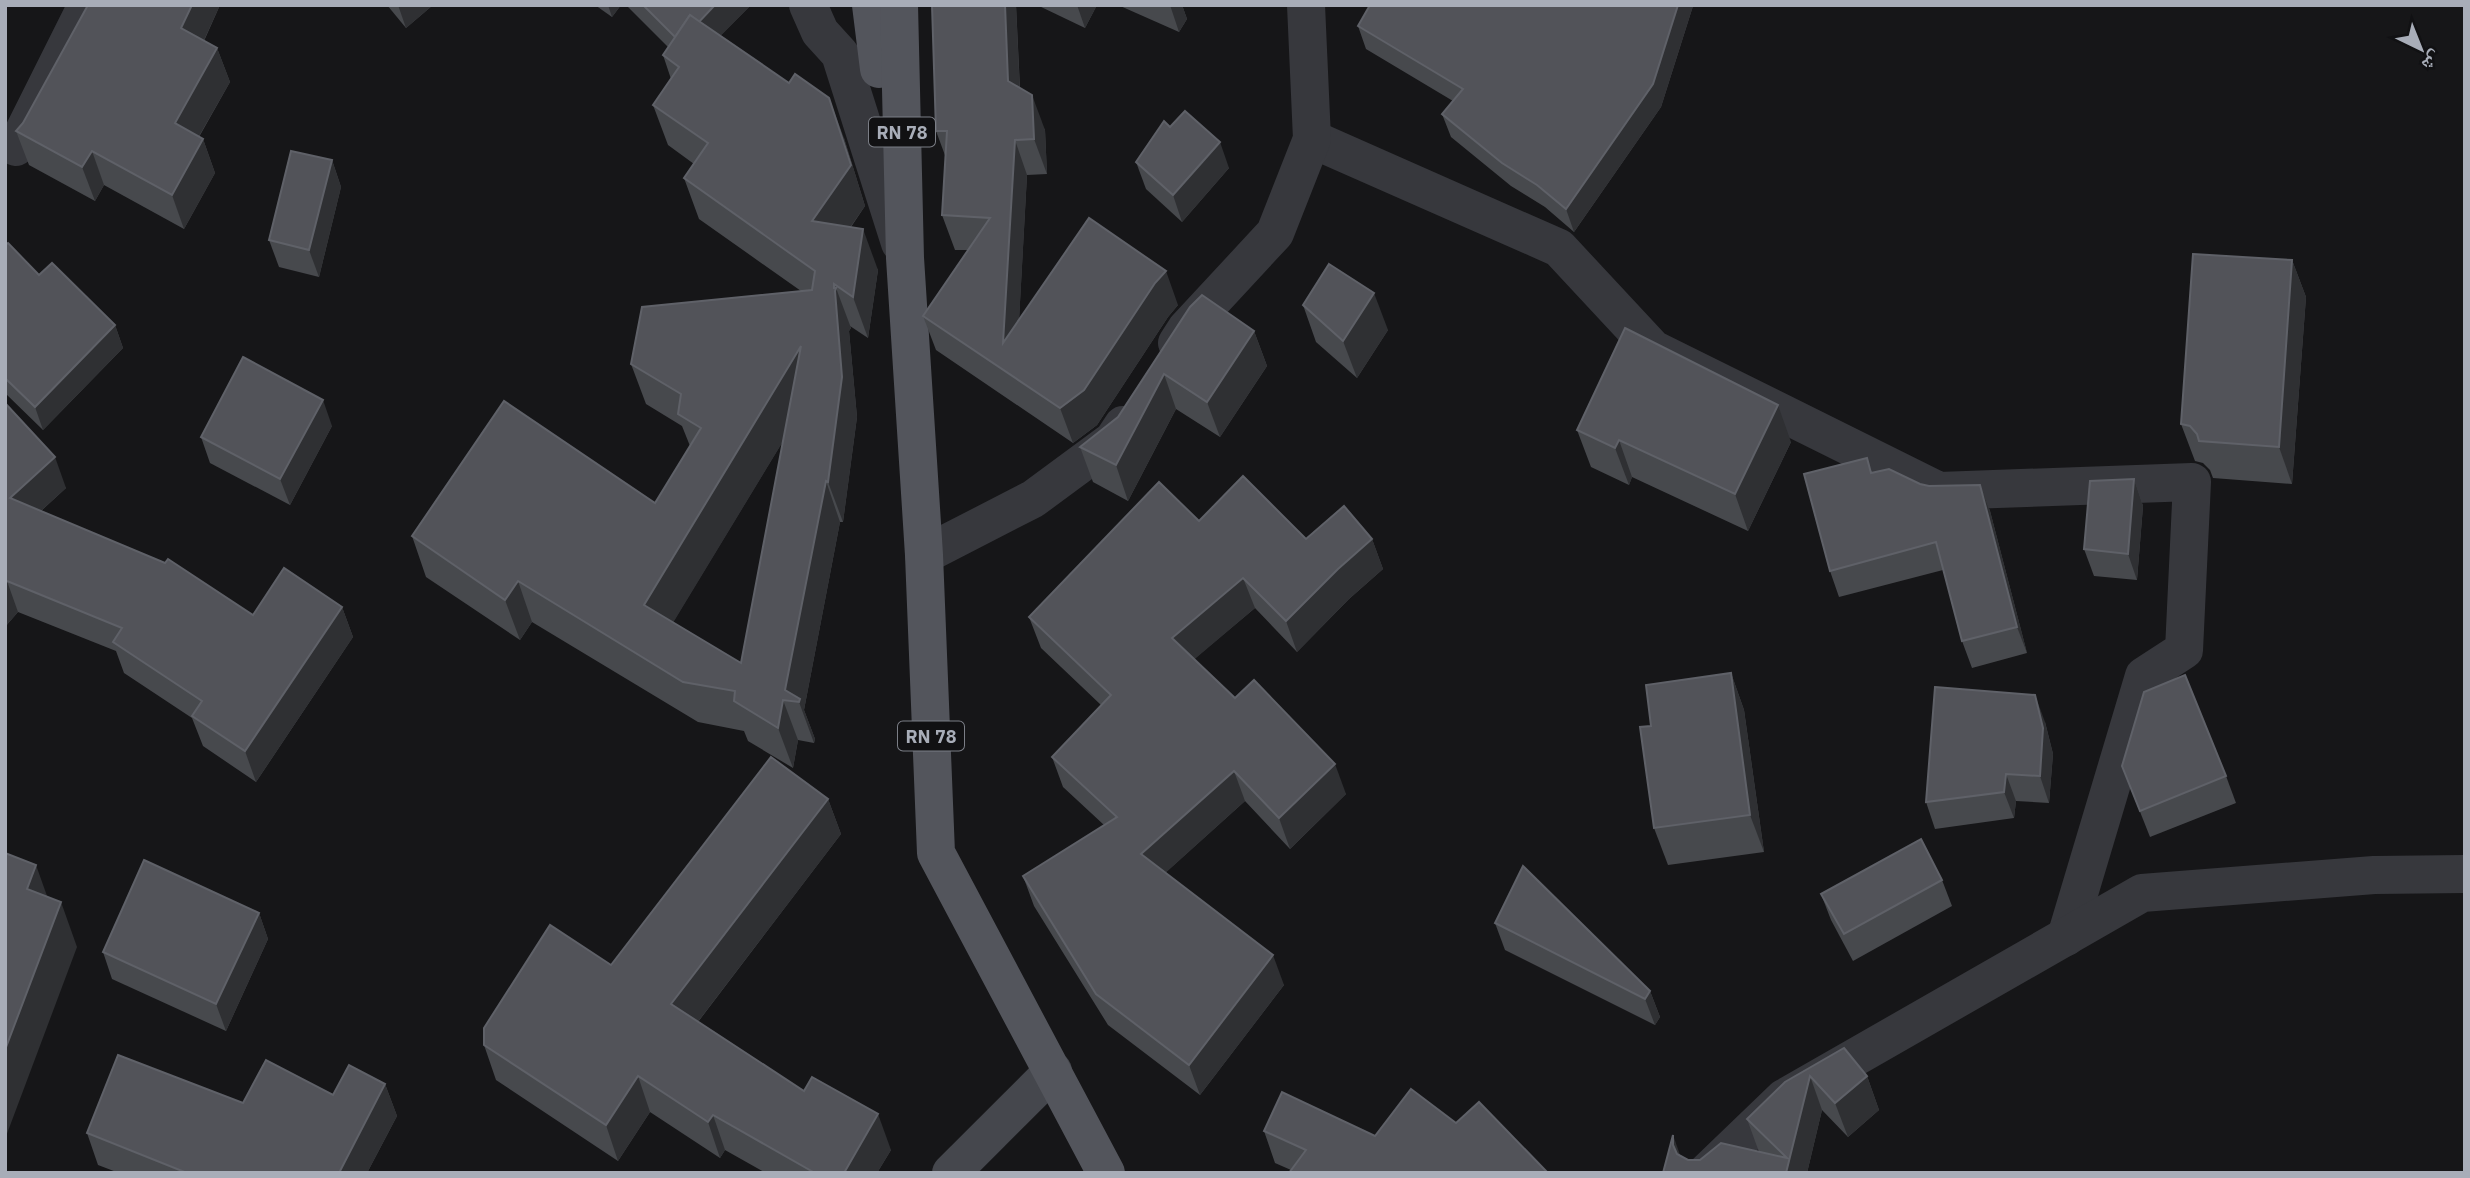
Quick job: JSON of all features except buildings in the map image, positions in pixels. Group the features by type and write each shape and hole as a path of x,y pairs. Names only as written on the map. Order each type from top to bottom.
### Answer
{"main road":[{"path":"871,5 905,258"},
{"name":"RN 78","path":"899,5 905,258 925,555 936,853 1106,1173"},
{"path":"951,1173 1053,1071"}],"street":[{"path":"16,147 87,5"},
{"path":"808,5 820,32 840,54 905,258"},
{"path":"925,555 1033,499 1114,440 1186,329 1275,233 1312,139 1306,5"},
{"path":"1312,139 1559,247 1653,349 1939,491 2192,482 2184,650 2144,676 2066,937"},
{"path":"1706,1173 1784,1098 2142,893 2374,875 2465,874"}]}
